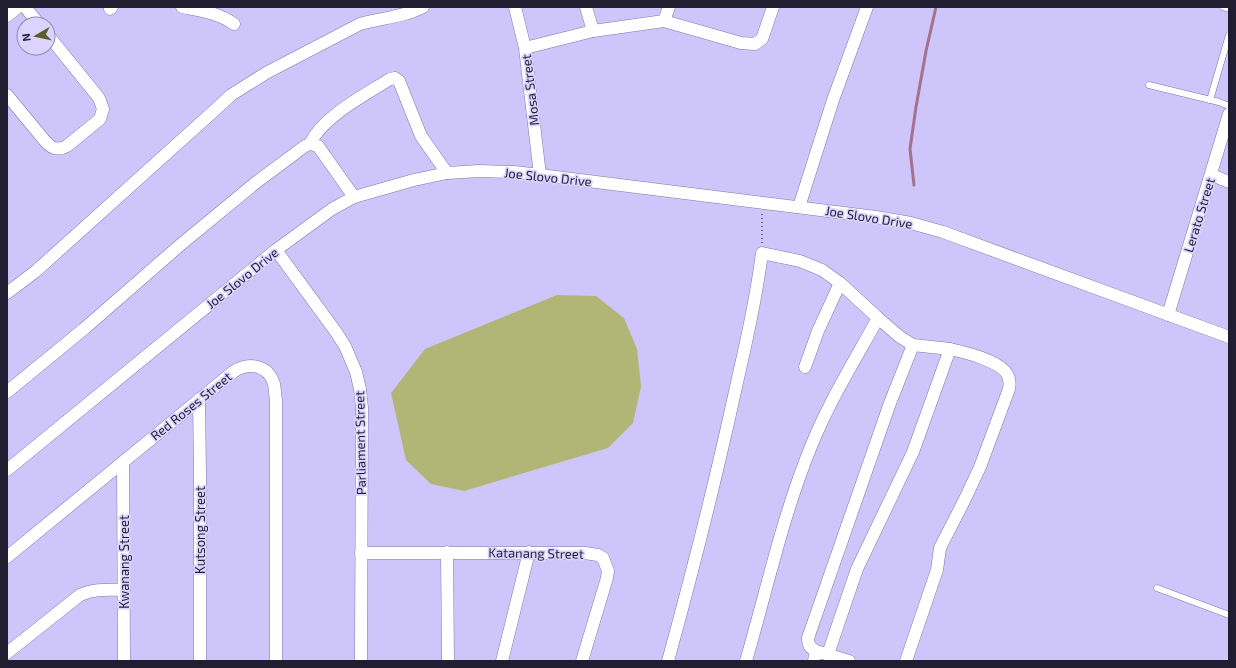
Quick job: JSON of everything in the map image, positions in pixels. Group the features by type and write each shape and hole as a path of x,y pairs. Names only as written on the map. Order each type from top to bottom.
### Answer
{"street":[{"path":"7,16 18,7"},
{"path":"25,7 32,16"},
{"path":"182,7 215,13 234,24"},
{"path":"7,293 36,271 216,108 247,84 360,24 400,16 423,7"},
{"name":"Mosa Street","path":"515,7 525,48 540,174"},
{"path":"586,7 593,31"},
{"path":"664,21 669,7"},
{"path":"525,48 593,31 664,21 740,43 755,44 762,39 773,7"},
{"path":"799,207 833,100 867,7"},
{"path":"7,95 45,141 52,147 56,148 63,148 67,146 100,118 103,109 99,98 56,45"},
{"path":"7,392 85,328 179,246 254,184 302,148 310,144 318,130 332,118 390,79 395,78 399,81 424,142 447,174"},
{"name":"Lerato Street","path":"1168,315 1212,175 1229,114"},
{"path":"310,144 318,146 354,197"},
{"name":"Joe Slovo Drive","path":"7,470 276,250 332,209 354,197 414,180 447,174 479,171 540,174 893,219 928,227 1229,337"},
{"path":"1212,175 1229,182"},
{"name":"Parliament Street","path":"276,250 345,346 356,372 360,389 362,408 361,661"},
{"path":"668,661 698,551 729,423 755,300 762,253 800,261 822,270 840,283 900,337 913,345 950,349 971,354 1000,367 1008,374 1010,384 1009,389 980,467 940,548 937,570 906,661"},
{"path":"805,366 818,331 840,283"},
{"path":"746,661 785,521 804,465 824,417 878,318"},
{"path":"849,661 828,654 815,656 808,643 808,638 883,423 913,345"},
{"path":"828,654 857,569 913,452 950,349"},
{"name":"Red Roses Street","path":"7,557 198,399 233,372 242,366 249,365 260,368 270,376 274,384 276,400 276,661"},
{"name":"Kutsong Street","path":"198,399 200,474 200,661"},
{"name":"Kwanang Street","path":"123,462 124,661"},
{"path":"447,552 448,661"},
{"path":"502,661 529,552"},
{"name":"Katanang Street","path":"361,553 529,552 592,554 603,558 608,571 607,578 582,661"},
{"path":"7,653 80,595 86,592 101,589 124,590"}],"lane":[{"path":"1223,7 1229,9"},
{"path":"1210,100 1229,35"},
{"path":"1148,84 1229,106"},
{"path":"1157,588 1229,614"}],"path":[{"path":"762,202 762,253"}],"green space":[{"path":"557,295 596,296 624,318 637,349 641,386 633,423 608,448 464,491 431,484 406,460 391,393 425,349"}],"waterway":[{"path":"914,185 910,149 926,51 936,7"}]}
